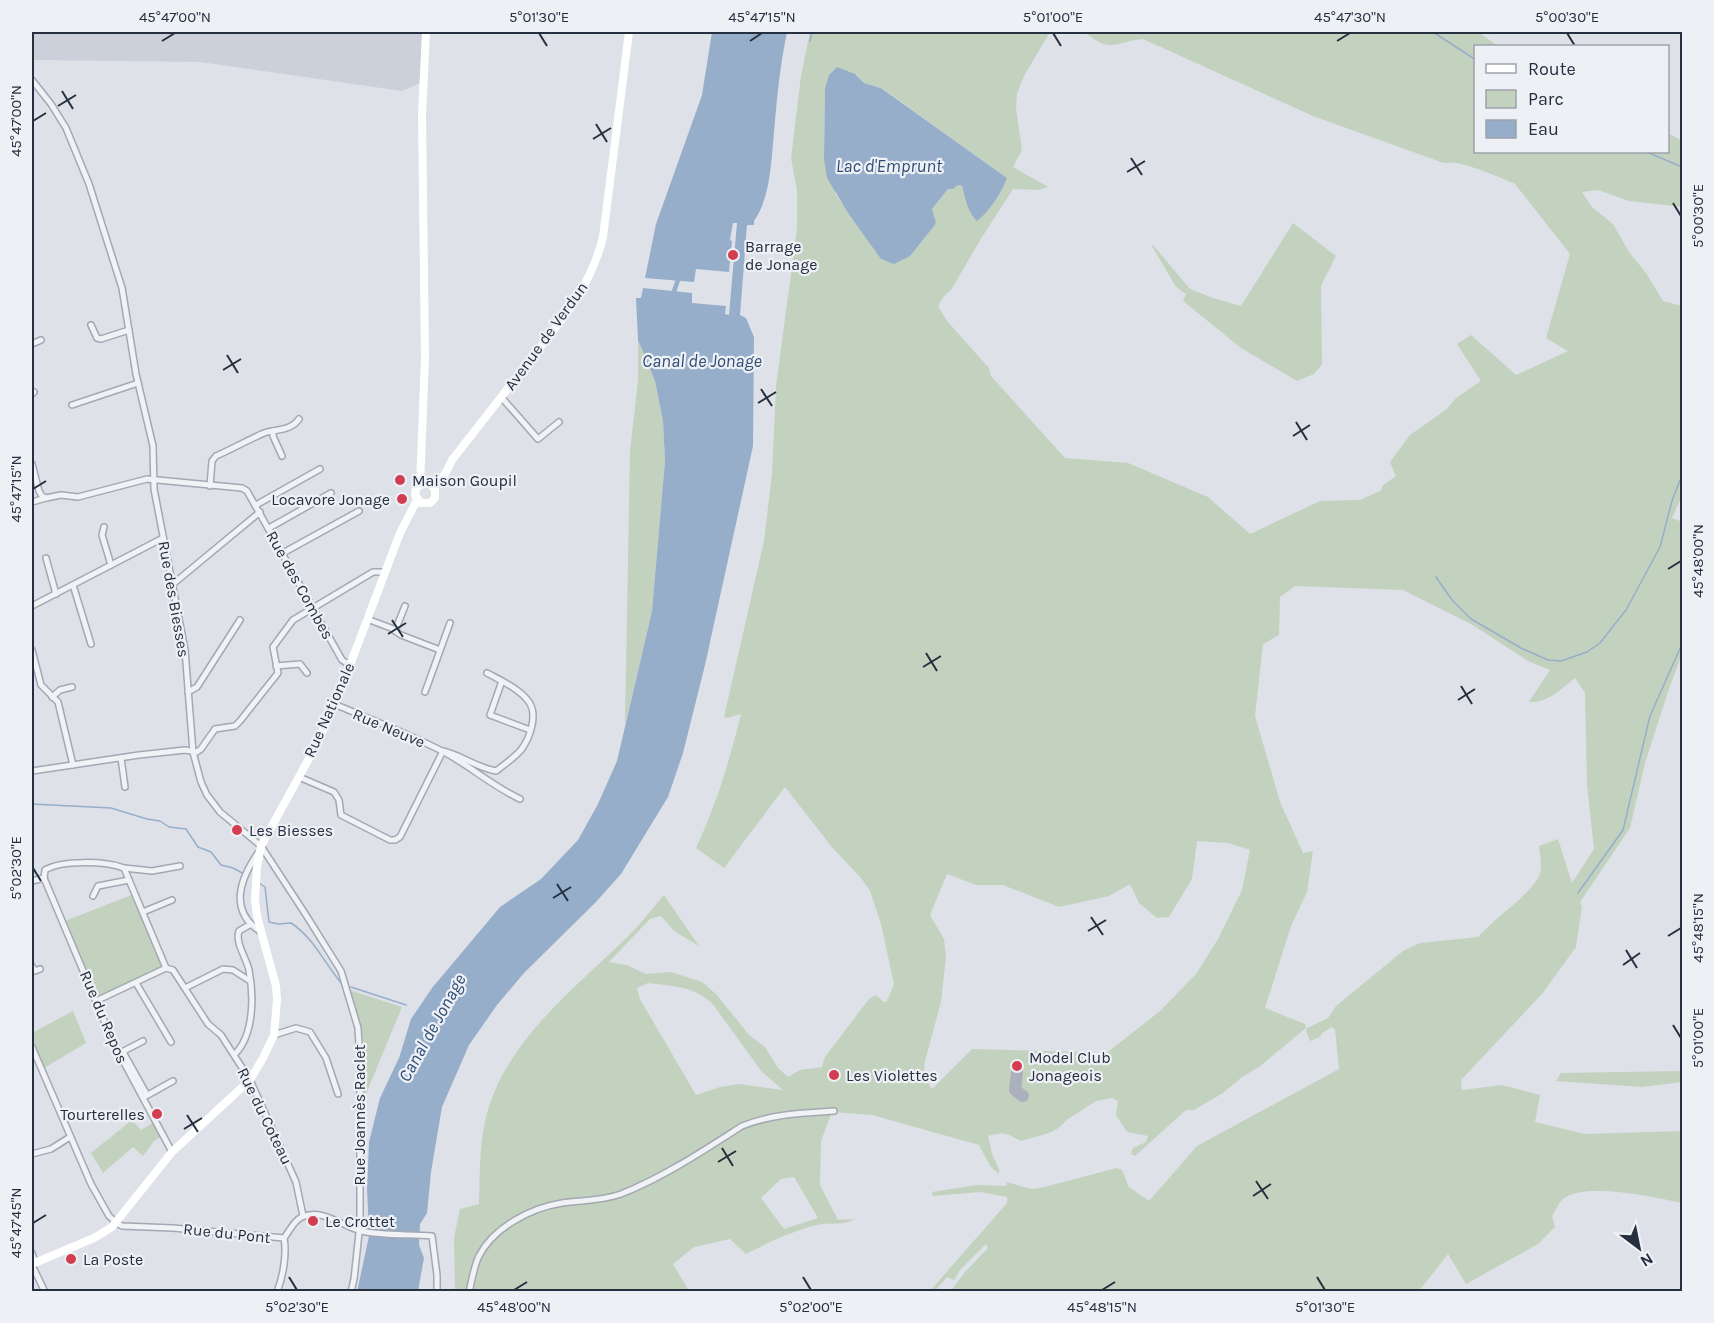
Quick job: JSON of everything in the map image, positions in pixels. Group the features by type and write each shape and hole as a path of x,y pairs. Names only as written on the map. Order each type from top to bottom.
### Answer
{"main road":[{"path":"426,32 422,115 425,345 422,459 425,484 436,492"},
{"name":"Avenue de Verdun","path":"425,484 440,481 452,460 567,313 583,289 600,252 615,153 629,32"},
{"name":"Avenue de Verdun","path":"420,502 432,501 447,479 461,451"},
{"path":"420,502 415,492 425,484"},
{"name":"Rue Nationale","path":"33,1263 94,1238 117,1223 172,1152 250,1080 274,1035 276,986 261,932 255,893 261,848 318,742 406,519 420,502"}],"street":[{"name":"Rue des Biesses","path":"32,80 66,128 89,184 122,288 138,383 153,446 154,480 185,650 193,752 201,782 220,812 261,848"},
{"path":"91,325 97,338 101,339 129,330"},
{"path":"32,344 40,340"},
{"path":"72,405 138,383"},
{"path":"502,398 538,439 559,422"},
{"path":"210,486 212,461 216,456 268,432 294,424 299,418"},
{"path":"273,432 282,456"},
{"path":"32,464 39,491 46,498"},
{"path":"256,505 320,469"},
{"name":"Rue des Combes","path":"32,502 61,495 78,497 147,479 242,488 247,491 256,505 342,660 350,665"},
{"path":"269,528 331,493"},
{"path":"283,553 359,511"},
{"path":"173,584 260,512"},
{"path":"104,527 102,535 111,565"},
{"path":"32,606 163,538"},
{"path":"45,558 56,594"},
{"path":"32,771 185,750 193,752 201,750 216,729 234,726 240,721 278,673 273,647 293,620 373,572 386,568"},
{"path":"73,585 91,644"},
{"path":"395,631 405,606"},
{"path":"367,619 440,650"},
{"path":"188,692 197,687 240,620"},
{"path":"425,692 450,623"},
{"path":"32,650 41,685 57,702 73,765"},
{"path":"276,666 300,664 307,673"},
{"path":"487,672 502,681 529,702 533,715 530,730 490,715 502,681"},
{"path":"52,697 60,690 72,687"},
{"name":"Rue Neuve","path":"334,704 443,751 465,758 469,763 496,771 522,749 530,730"},
{"path":"299,777 334,792 339,800 341,815 390,840 395,840 400,837 443,751"},
{"name":"Rue Neuve","path":"443,751 492,782 499,789 520,799"},
{"path":"121,758 125,787"},
{"name":"Rue Nationale","path":"261,848 249,866 239,892 240,900 251,924 261,932"},
{"name":"Rue Joannès Raclet","path":"261,848 341,971 357,1028 360,1062 360,1231 351,1292"},
{"path":"32,880 44,878 45,870 51,866 84,863 112,864 152,872 180,866"},
{"path":"96,1001 166,968 124,868"},
{"name":"Rue du Repos","path":"44,878 96,1001 145,1096"},
{"path":"93,896 98,886 129,880"},
{"path":"143,912 172,900"},
{"path":"235,1054 241,1048 251,1016 250,981 237,937 239,931 251,924"},
{"path":"32,966 35,971 40,969"},
{"name":"Rue du Coteau","path":"166,968 173,970 208,1024 221,1035 235,1054 250,1080 296,1182 303,1216"},
{"path":"185,988 223,969 233,970 250,981"},
{"path":"136,983 171,1042"},
{"path":"274,1035 296,1028 310,1032 326,1058 338,1094"},
{"path":"121,1053 143,1041"},
{"path":"32,1047 33,1054 91,1184 110,1216 117,1223"},
{"path":"172,1152 145,1096 173,1081"},
{"path":"469,1292 479,1256 502,1229 514,1220 561,1203 596,1200 624,1193 753,1122 790,1113 834,1111"},
{"path":"32,1154 51,1149 70,1137"},
{"path":"303,1216 315,1214 326,1216 360,1231 432,1236 437,1292"},
{"name":"Rue du Pont","path":"117,1223 122,1226 284,1238 298,1219 303,1216"},
{"path":"277,1292 285,1245 284,1238"},
{"path":"32,1253 33,1263 45,1292"}],"shaded area":[{"path":"32,32 423,32 420,83 402,91 201,62 32,60"}],"green space":[{"path":"810,32 1050,32 1024,76 1017,93 1016,108 1022,150 1013,167 1048,187 1039,190 1013,189 951,290 938,306 947,321 989,368 991,376 1065,458 1128,463 1208,497 1250,534 1320,501 1360,500 1382,490 1382,486 1396,476 1390,462 1410,435 1481,381 1457,344 1471,335 1516,375 1568,351 1546,338 1570,254 1515,184 1468,166 1440,162 1313,116 1143,39 1107,45 1085,32 1478,32 1497,45 1474,45 1474,153 1669,153 1669,134 1682,141 1682,207 1629,201 1598,190 1582,192 1592,207 1613,224 1629,252 1646,273 1663,301 1682,306 1682,496 1672,518 1679,521 1682,516 1682,654 1645,763 1630,828 1580,902 1582,907 1576,947 1542,994 1461,1080 1462,1090 1502,1085 1540,1095 1535,1122 1585,1134 1682,1131 1682,1203 1623,1192 1577,1193 1566,1197 1560,1203 1552,1216 1555,1227 1538,1244 1466,1284 1448,1254 1419,1291 951,1291 988,1248 986,1244 961,1269 954,1280 947,1277 935,1291 930,1291 1007,1203 1007,1197 980,1192 933,1196 932,1192 977,1185 1006,1186 1007,1182 1031,1189 1040,1188 1117,1168 1122,1170 1129,1187 1149,1201 1197,1146 1339,1069 1335,1030 1332,1027 1320,1037 1310,1041 1307,1028 1328,1018 1336,1006 1403,951 1420,943 1478,937 1535,882 1541,871 1539,846 1558,839 1572,883 1594,849 1587,785 1585,693 1575,678 1548,698 1529,702 1550,670 1528,661 1471,624 1403,590 1295,586 1280,597 1279,635 1263,644 1255,716 1280,802 1303,853 1313,851 1307,892 1291,926 1265,1008 1305,1024 1306,1028 1223,1093 1194,1110 1186,1110 1135,1156 1131,1154 1133,1148 1146,1142 1148,1136 1127,1132 1116,1115 1118,1101 1112,1098 1096,1101 1049,1133 1021,1141 1006,1134 988,1136 999,1174 990,1166 979,1145 872,1115 832,1112 821,1141 820,1185 838,1220 855,1219 817,1225 798,1231 746,1254 730,1239 694,1247 673,1264 689,1291 455,1292 454,1238 460,1209 479,1204 483,1135 487,1113 496,1087 509,1063 542,1020 632,932 664,895 699,946 674,931 661,916 650,919 609,962 627,965 646,974 671,972 702,982 716,994 749,1035 765,1047 778,1068 788,1077 800,1070 822,1067 825,1057 869,999 876,995 884,1002 887,1001 894,984 881,924 870,891 785,787 724,868 696,848 722,782 741,714 724,717 764,541 772,474 776,386 797,229 797,191 791,158 801,76","holes":["855,74 864,83 882,88 1007,178 998,197 981,218 965,198 962,186 958,185 953,189 948,189 932,209 936,222 881,258 836,195 824,159 825,88 829,75","1197,841 1228,843 1250,850 1242,890 1218,939 1196,974 1160,1011 1104,1055 1084,1052 972,1049 932,1089 924,1071 925,1061 941,1002 946,957 944,939 930,915 947,874 976,885 1003,885 1059,907 1109,896 1130,884 1139,903 1157,918 1169,917 1192,879","648,983 682,988 705,997 712,1003 762,1072 783,1090 739,1084 720,1087 696,1095 640,999 637,988","794,1177 818,1218 784,1229 761,1198 781,1179"]},
{"path":"1293,223 1336,256 1321,286 1322,364 1314,374 1297,381 1241,348 1183,301 1186,294 1176,287 1152,246 1190,289 1241,306"},
{"path":"638,340 655,381 663,421 665,461 652,611 625,725 630,452 638,380"},
{"path":"134,894 164,966 100,998 95,996 65,921"},
{"path":"349,990 402,1007 366,1094 364,1093 364,1045 361,1027"},
{"path":"73,1011 86,1043 44,1068 32,1033"},
{"path":"1682,1071 1682,1082 1642,1087 1556,1081 1561,1073"},
{"path":"132,1120 141,1130 154,1122 162,1136 154,1141 143,1156 133,1147 103,1173 91,1153"}],"water":[{"name":"Canal de Jonage","path":"712,32 787,32 782,57 767,190 754,225 747,225 740,315 746,318 754,337 753,446 705,665 683,753 668,797 621,874 524,973 497,1005 469,1045 442,1107 427,1213 420,1224 419,1245 424,1258 418,1291 357,1292 369,1236 367,1188 369,1142 380,1098 399,1058 411,1019 432,988 500,907 541,879 578,840 598,804 617,761 652,611 665,461 663,421 655,381 638,340 636,298 641,298 643,288 692,293 692,303 726,306 725,314 729,315 737,223 733,223 730,240 732,241 729,272 696,269 694,282 645,278 656,224 702,95"},
{"name":"Lac d'Emprunt","path":"837,67 855,74 864,83 881,88 1007,178 995,201 982,217 977,221 971,214 962,186 958,185 953,189 948,189 932,209 936,222 934,226 910,256 894,264 881,259 848,213 827,178 824,159 825,88 829,75"}],"waterway":[{"path":"810,41 812,32"},
{"path":"1433,32 1474,59"},
{"path":"1649,153 1682,167"},
{"name":"Canal de Jonage","path":"672,297 679,277"},
{"path":"1436,577 1452,600 1471,619 1521,648 1548,660 1561,661 1587,652 1600,643 1626,610 1660,547 1672,501 1682,475"},
{"path":"1578,893 1623,830 1650,716 1682,644"},
{"path":"32,804 111,808 160,821 169,827 186,829 198,847 211,852 221,865 244,874"},
{"path":"259,883 265,887 269,922 291,923 299,929 342,984"},
{"path":"351,987 406,1005"}],"taxiway":[{"path":"1017,1072 1015,1090 1023,1096"}],"place":[{"name":"Barrage de Jonage","path":"733,255"},
{"name":"Maison Goupil","path":"400,480"},
{"name":"Locavore Jonage","path":"402,499"},
{"name":"Les Biesses","path":"237,830"},
{"name":"Model Club Jonageois","path":"1017,1066"},
{"name":"Les Violettes","path":"834,1075"},
{"name":"Tourterelles","path":"157,1114"},
{"name":"Le Crottet","path":"313,1221"},
{"name":"La Poste","path":"71,1259"}]}
